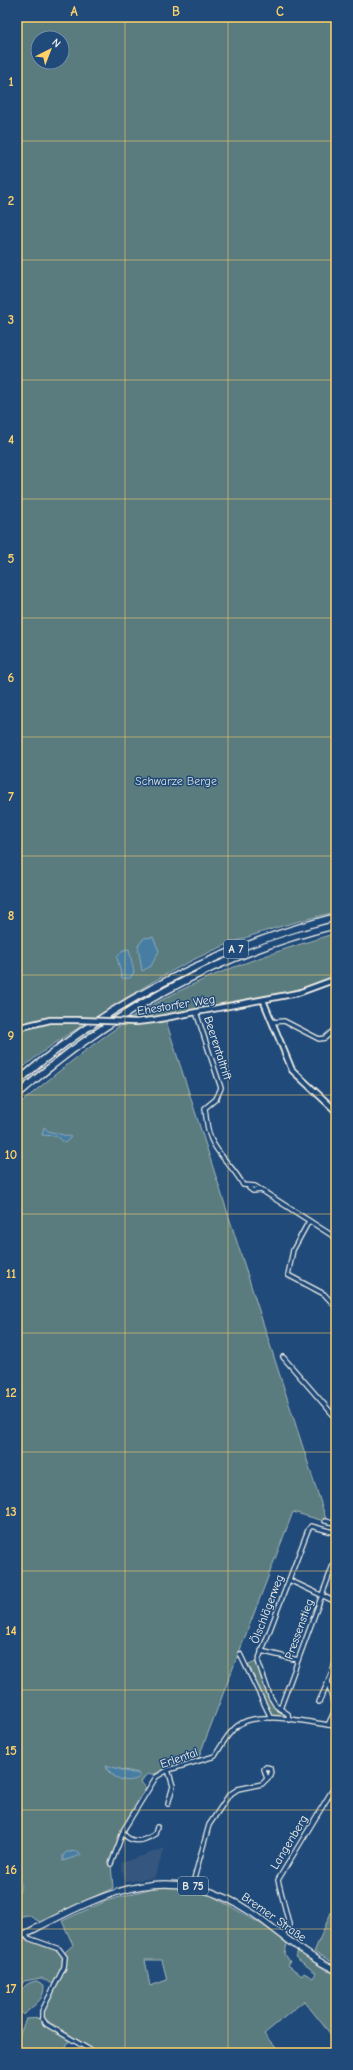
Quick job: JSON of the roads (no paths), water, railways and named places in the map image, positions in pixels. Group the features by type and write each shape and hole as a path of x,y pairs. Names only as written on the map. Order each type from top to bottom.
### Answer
{"highway":[{"name":"A 7","path":"17,1082 84,1029 141,993 224,953 253,942 336,917"},
{"name":"A 7","path":"17,1095 54,1063 104,1026 177,984 245,954 336,925"}],"main road":[{"name":"Ehestorfer Weg","path":"17,1028 41,1022 76,1020 136,1022 264,1000 311,989 336,979"},
{"path":"264,1000 292,1070 336,1111"},
{"name":"Bremer Straße","path":"19,1936 117,1891 133,1887 162,1884 192,1886 210,1891 237,1903 313,1958 336,1970"}],"street":[{"name":"Beerentaltrift","path":"196,1012 221,1088 216,1100 205,1108 209,1133 218,1151 239,1177 243,1185 250,1186 249,1188 253,1191 262,1190 336,1238"},
{"path":"272,1022 284,1021 319,1039 325,1038 336,1028"},
{"path":"309,1221 293,1250 288,1276 324,1294 336,1307"},
{"path":"283,1357 336,1418"},
{"path":"325,1521 336,1523"},
{"name":"Ölschlägerweg","path":"289,1720 288,1714 280,1709 270,1696 259,1667 258,1660 308,1530 311,1526 336,1533"},
{"name":"Pressenstieg","path":"280,1709 336,1557"},
{"path":"289,1580 336,1602"},
{"path":"261,1651 298,1660"},
{"path":"240,1654 271,1718"},
{"path":"320,1702 336,1661"},
{"path":"328,1681 335,1710 328,1725"},
{"name":"Erlental","path":"111,1864 124,1833 124,1829 152,1780 168,1770 214,1756 228,1735 246,1720 271,1718 336,1726"},
{"path":"168,1770 174,1786 168,1804"},
{"path":"192,1886 209,1825 229,1795 238,1789 262,1784 267,1779"},
{"name":"Langenberg","path":"282,1935 289,1928 289,1924 278,1880 336,1784"},
{"path":"124,1833 130,1840 136,1842 155,1834 157,1827"},
{"path":"19,1936 59,1949 65,1957 64,1967 42,2011 42,2018 46,2024 95,2053"}],"park label":[{"name":"Schwarze Berge","path":"176,781"}]}
